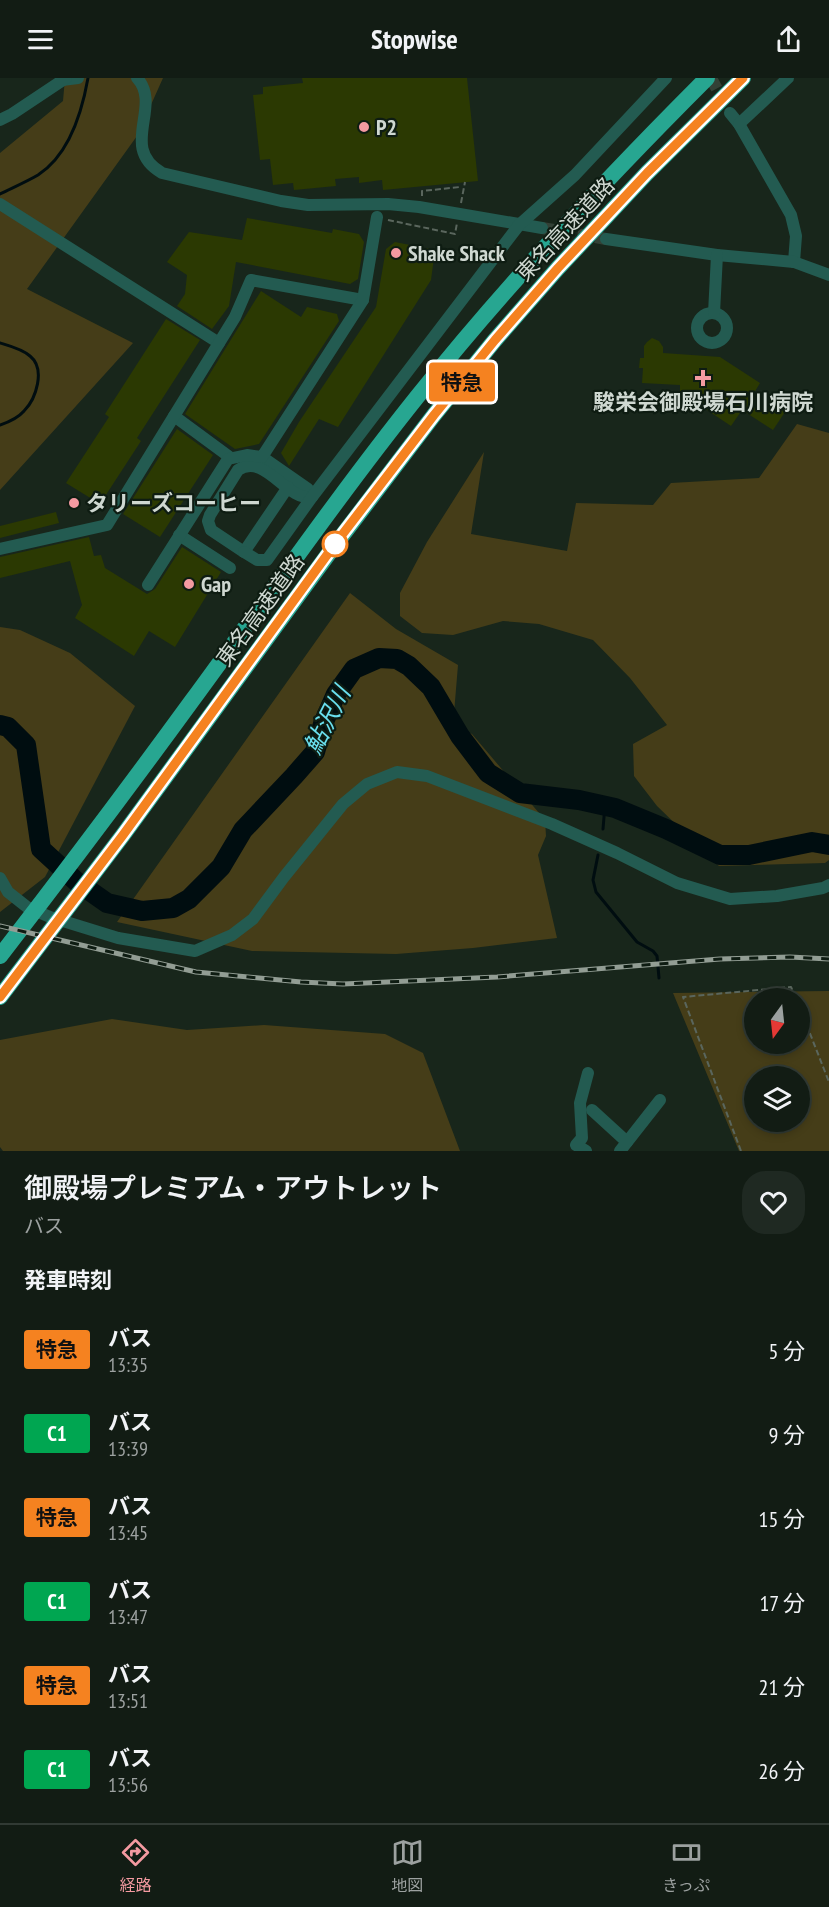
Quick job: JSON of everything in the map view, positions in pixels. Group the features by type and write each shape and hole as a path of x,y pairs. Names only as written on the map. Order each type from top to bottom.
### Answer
{"highway":[{"name":"東名高速道路","path":"0,956 109,814 315,529 418,396 538,254 628,157 707,78"},
{"name":"東名高速道路","path":"0,997 123,835 335,544 434,415 558,268 631,190 742,78"},
{"path":"0,938 109,814"}],"street":[{"path":"0,120 64,79 78,78"},
{"path":"310,493 303,497 254,466 248,466 238,470 208,521 211,530 244,552 257,560 267,560 310,493 519,225 575,175 666,78"},
{"path":"739,124 788,78"},
{"path":"137,79 144,89 145,102 141,146 148,161 162,172 281,201 308,205 388,204 419,207 542,228"},
{"path":"730,113 739,124 791,215 796,236 794,262"},
{"path":"0,204 219,343"},
{"path":"262,457 363,300 377,217"},
{"path":"606,239 717,255 794,262 829,275"},
{"path":"714,313 717,255"},
{"path":"0,549 107,525 235,317 251,280 363,300"},
{"path":"174,416 231,458"},
{"path":"148,585 228,459 247,455 262,457 310,493"},
{"path":"244,552 288,488"},
{"path":"179,535 230,568"},
{"path":"0,878 8,891 27,907 50,918 118,938 195,951 232,935 253,919 343,804 368,784 397,772 427,776 552,824 677,883 730,899 777,896 826,886"},
{"path":"586,1151 576,1145 582,1138 580,1103 588,1073"},
{"path":"592,1110 624,1146 660,1100"}],"path":[{"path":"422,199 422,191 459,187"},
{"path":"741,1151 683,997 744,991"},
{"path":"810,1034 829,1082"}],"shaded area":[{"path":"65,78 163,78 137,136 27,289 133,343 0,490 0,153 63,101"},
{"path":"797,424 829,433 829,860 825,863 719,866 657,806 634,776 633,744 667,725 630,678 593,640 539,624 503,621 453,635 422,633 400,616 400,593 427,542 484,452 471,534 567,551 576,503 653,505 671,483 759,478"},
{"path":"350,593 396,629 458,665 453,725 472,734 545,820 546,836 538,855 557,938 396,954 252,951 117,922"},
{"path":"0,627 20,630 70,653 135,706 45,877 0,912"},
{"path":"810,991 829,991 829,1151 739,1151 673,993 744,992 744,1054 810,1054"},
{"path":"112,1019 187,1030 264,1025 385,1034 423,1053 460,1151 3,1151 0,1147 0,1040"}],"building":[{"name":"P2","path":"302,78 467,78 478,181 383,190 382,180 359,183 359,177 335,179 336,186 294,190 293,183 273,185 270,159 260,160 253,95 263,94 263,87 303,83"},
{"path":"247,218 332,233 333,229 359,234 364,242 358,279 350,284 236,262 229,306 212,329 177,306 185,294 187,275 167,262 189,232 242,240"},
{"path":"395,242 435,250 431,280 338,427 319,419 289,466 281,453 299,422 376,307 386,249"},
{"path":"261,291 301,317 307,307 337,314 339,321 259,444 235,449 185,414"},
{"path":"166,319 200,340 137,438 141,441 100,504 66,483 109,417 105,414"},
{"path":"652,338 659,341 663,347 663,353 720,357 760,383 754,393 785,412 773,430 742,410 731,426 698,404 695,407 685,401 688,396 680,391 680,385 642,383 643,368 639,368 640,358 644,358 644,346"},
{"path":"177,429 213,455 160,537 123,514"},
{"path":"56,512 59,523 0,538 0,526"},
{"path":"89,537 94,556 101,555 105,568 147,594 155,589 182,547 221,572 175,647 149,631 134,656 75,618 82,605 70,561 0,578 0,557"}],"waterway":[{"path":"0,194 38,175 58,156 78,118 88,78"},
{"path":"0,343 30,356 38,368 38,384 28,406 16,418 0,425"},
{"name":"鮎沢川","path":"0,725 8,727 26,745 41,849 77,882 107,903 142,911 173,908 189,899 221,867 243,830 315,752 323,724 336,694 354,669 379,658 397,659 409,666 431,687 460,736 488,773 520,793 579,800 615,808 720,855 749,855 812,842 829,845"},
{"path":"603,829 605,805"},
{"path":"598,855 593,880 596,892 637,942 653,951 657,956 659,978"}],"tunnel":[{"path":"711,78 725,104"},
{"path":"542,228 606,239"}],"railway":[{"path":"0,926 196,972 343,984 497,977 720,959 790,957 829,959"}],"bus line":[{"name":"特急","path":"0,997 123,835 335,544 434,415 558,268 647,173 743,78"}],"place":[{"name":"P2","path":"364,127"},
{"name":"Shake Shack","path":"396,253"},
{"name":"駿栄会御殿場石川病院","path":"703,378"},
{"name":"タリーズコーヒー","path":"74,503"},
{"name":"Gap","path":"189,584"}]}
